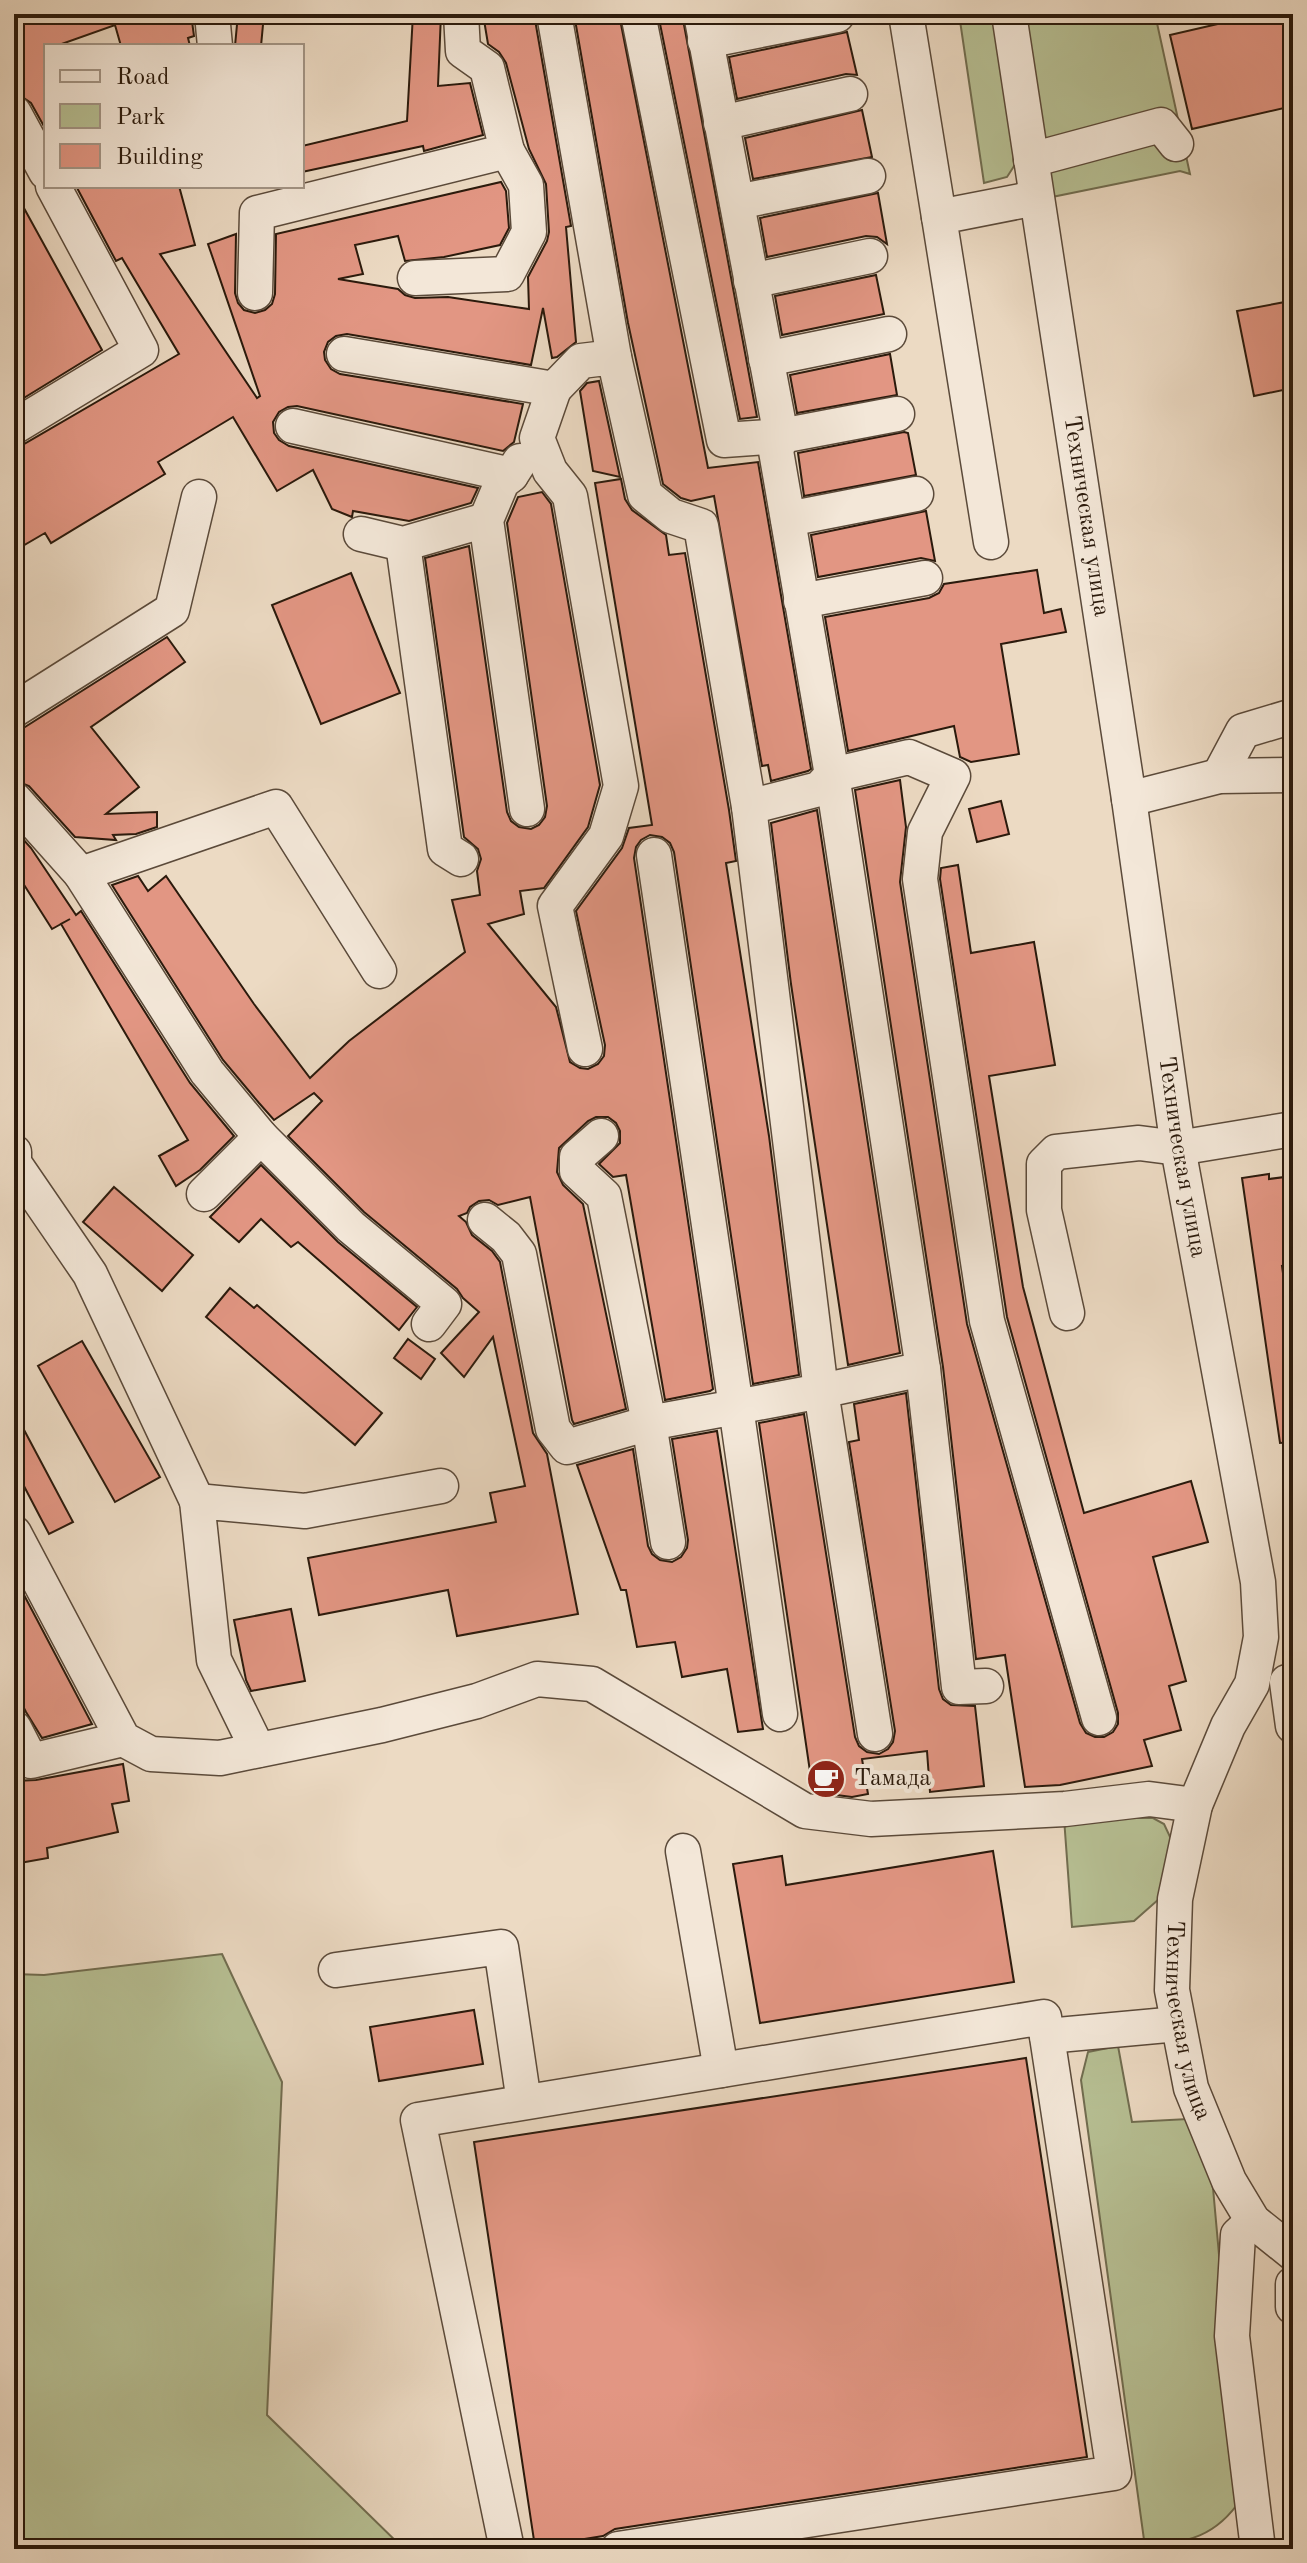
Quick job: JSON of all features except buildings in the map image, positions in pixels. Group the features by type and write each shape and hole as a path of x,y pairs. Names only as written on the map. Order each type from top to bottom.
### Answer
{"street":[{"path":"212,14 215,44"},
{"path":"415,278 507,274 529,232 526,185 507,151 487,68 463,51 461,14"},
{"path":"554,14 614,357 645,495 671,516 701,526 749,807 821,1391 875,1734"},
{"path":"638,14 724,440 781,436 897,414"},
{"path":"906,14 991,542"},
{"name":"Техническая улица","path":"1009,14 1129,799 1178,1148 1258,1582 1261,1637 1252,1684 1228,1726 1195,1805 1175,1899 1172,1990 1191,2088 1229,2181 1253,2221 1293,2253"},
{"path":"837,15 703,27 781,436 776,451 832,775 923,1369 959,1687 986,1686"},
{"path":"721,123 850,94"},
{"path":"14,113 44,168"},
{"path":"1031,160 1161,125 1176,144"},
{"path":"255,293 257,213 507,151"},
{"path":"737,202 868,176"},
{"path":"14,427 141,350 54,188"},
{"path":"939,217 1036,198"},
{"path":"751,281 870,256"},
{"path":"766,359 889,334"},
{"path":"344,354 554,389"},
{"path":"527,809 486,520 502,482 511,475 537,438 554,389 581,361 614,357"},
{"path":"293,426 511,475"},
{"path":"537,438 550,471 570,496 621,786 606,836 555,906 585,1049"},
{"path":"788,519 916,494"},
{"path":"14,710 172,610 199,497"},
{"path":"361,534 403,544 486,520"},
{"path":"403,544 445,849 461,859"},
{"path":"801,601 925,578"},
{"path":"1219,776 1243,731 1293,716"},
{"path":"749,807 819,789 832,775 909,757 953,776 925,832 920,879 987,1321 1099,1718"},
{"path":"1129,799 1219,776 1293,775"},
{"path":"14,799 81,874 207,1072 261,1137 351,1227 444,1304 429,1324"},
{"path":"81,874 276,807 379,971"},
{"path":"654,855 780,1714"},
{"path":"1067,1313 1044,1210 1044,1164 1056,1152 1139,1143 1178,1148 1293,1129"},
{"path":"601,1136 577,1157 577,1171 604,1196 649,1423 668,1542"},
{"path":"204,1194 261,1137"},
{"path":"14,1152 14,1162 90,1274 197,1501 214,1660 258,1750"},
{"path":"485,1220 506,1237 519,1254 553,1429 567,1447 649,1423 923,1369"},
{"path":"197,1501 305,1511 441,1486"},
{"path":"14,1533 123,1739 151,1754 220,1758 409,1718 477,1701 537,1679 592,1684 805,1811 871,1819 1065,1809 1149,1799 1195,1805"},
{"path":"1252,1684 1290,1682 1293,1726"},
{"path":"14,1728 22,1762 123,1739"},
{"path":"683,1851 721,2070"},
{"path":"336,1970 501,1947 524,2102"},
{"path":"507,2549 418,2120 1044,2017 1114,2473 618,2549"},
{"path":"1047,2036 1178,2024"},
{"path":"1253,2221 1238,2235 1232,2336 1258,2549"},
{"path":"1293,2284 1293,2307"}],"green space":[{"path":"959,14 995,14 1018,160 1007,177 984,183"},
{"path":"1024,14 1155,14 1190,174 1180,171 1052,197"},
{"path":"1064,1818 1153,1818 1164,1824 1172,1841 1159,1899 1134,1921 1072,1927"},
{"path":"222,1954 282,2082 267,2415 404,2549 14,2549 14,1974 44,1975"},
{"path":"1118,2046 1132,2122 1188,2119 1208,2163 1213,2188 1241,2499 1211,2530 1188,2540 1145,2547 1081,2080 1088,2052"}],"place":[{"name":"Тамада","path":"826,1779"}]}
